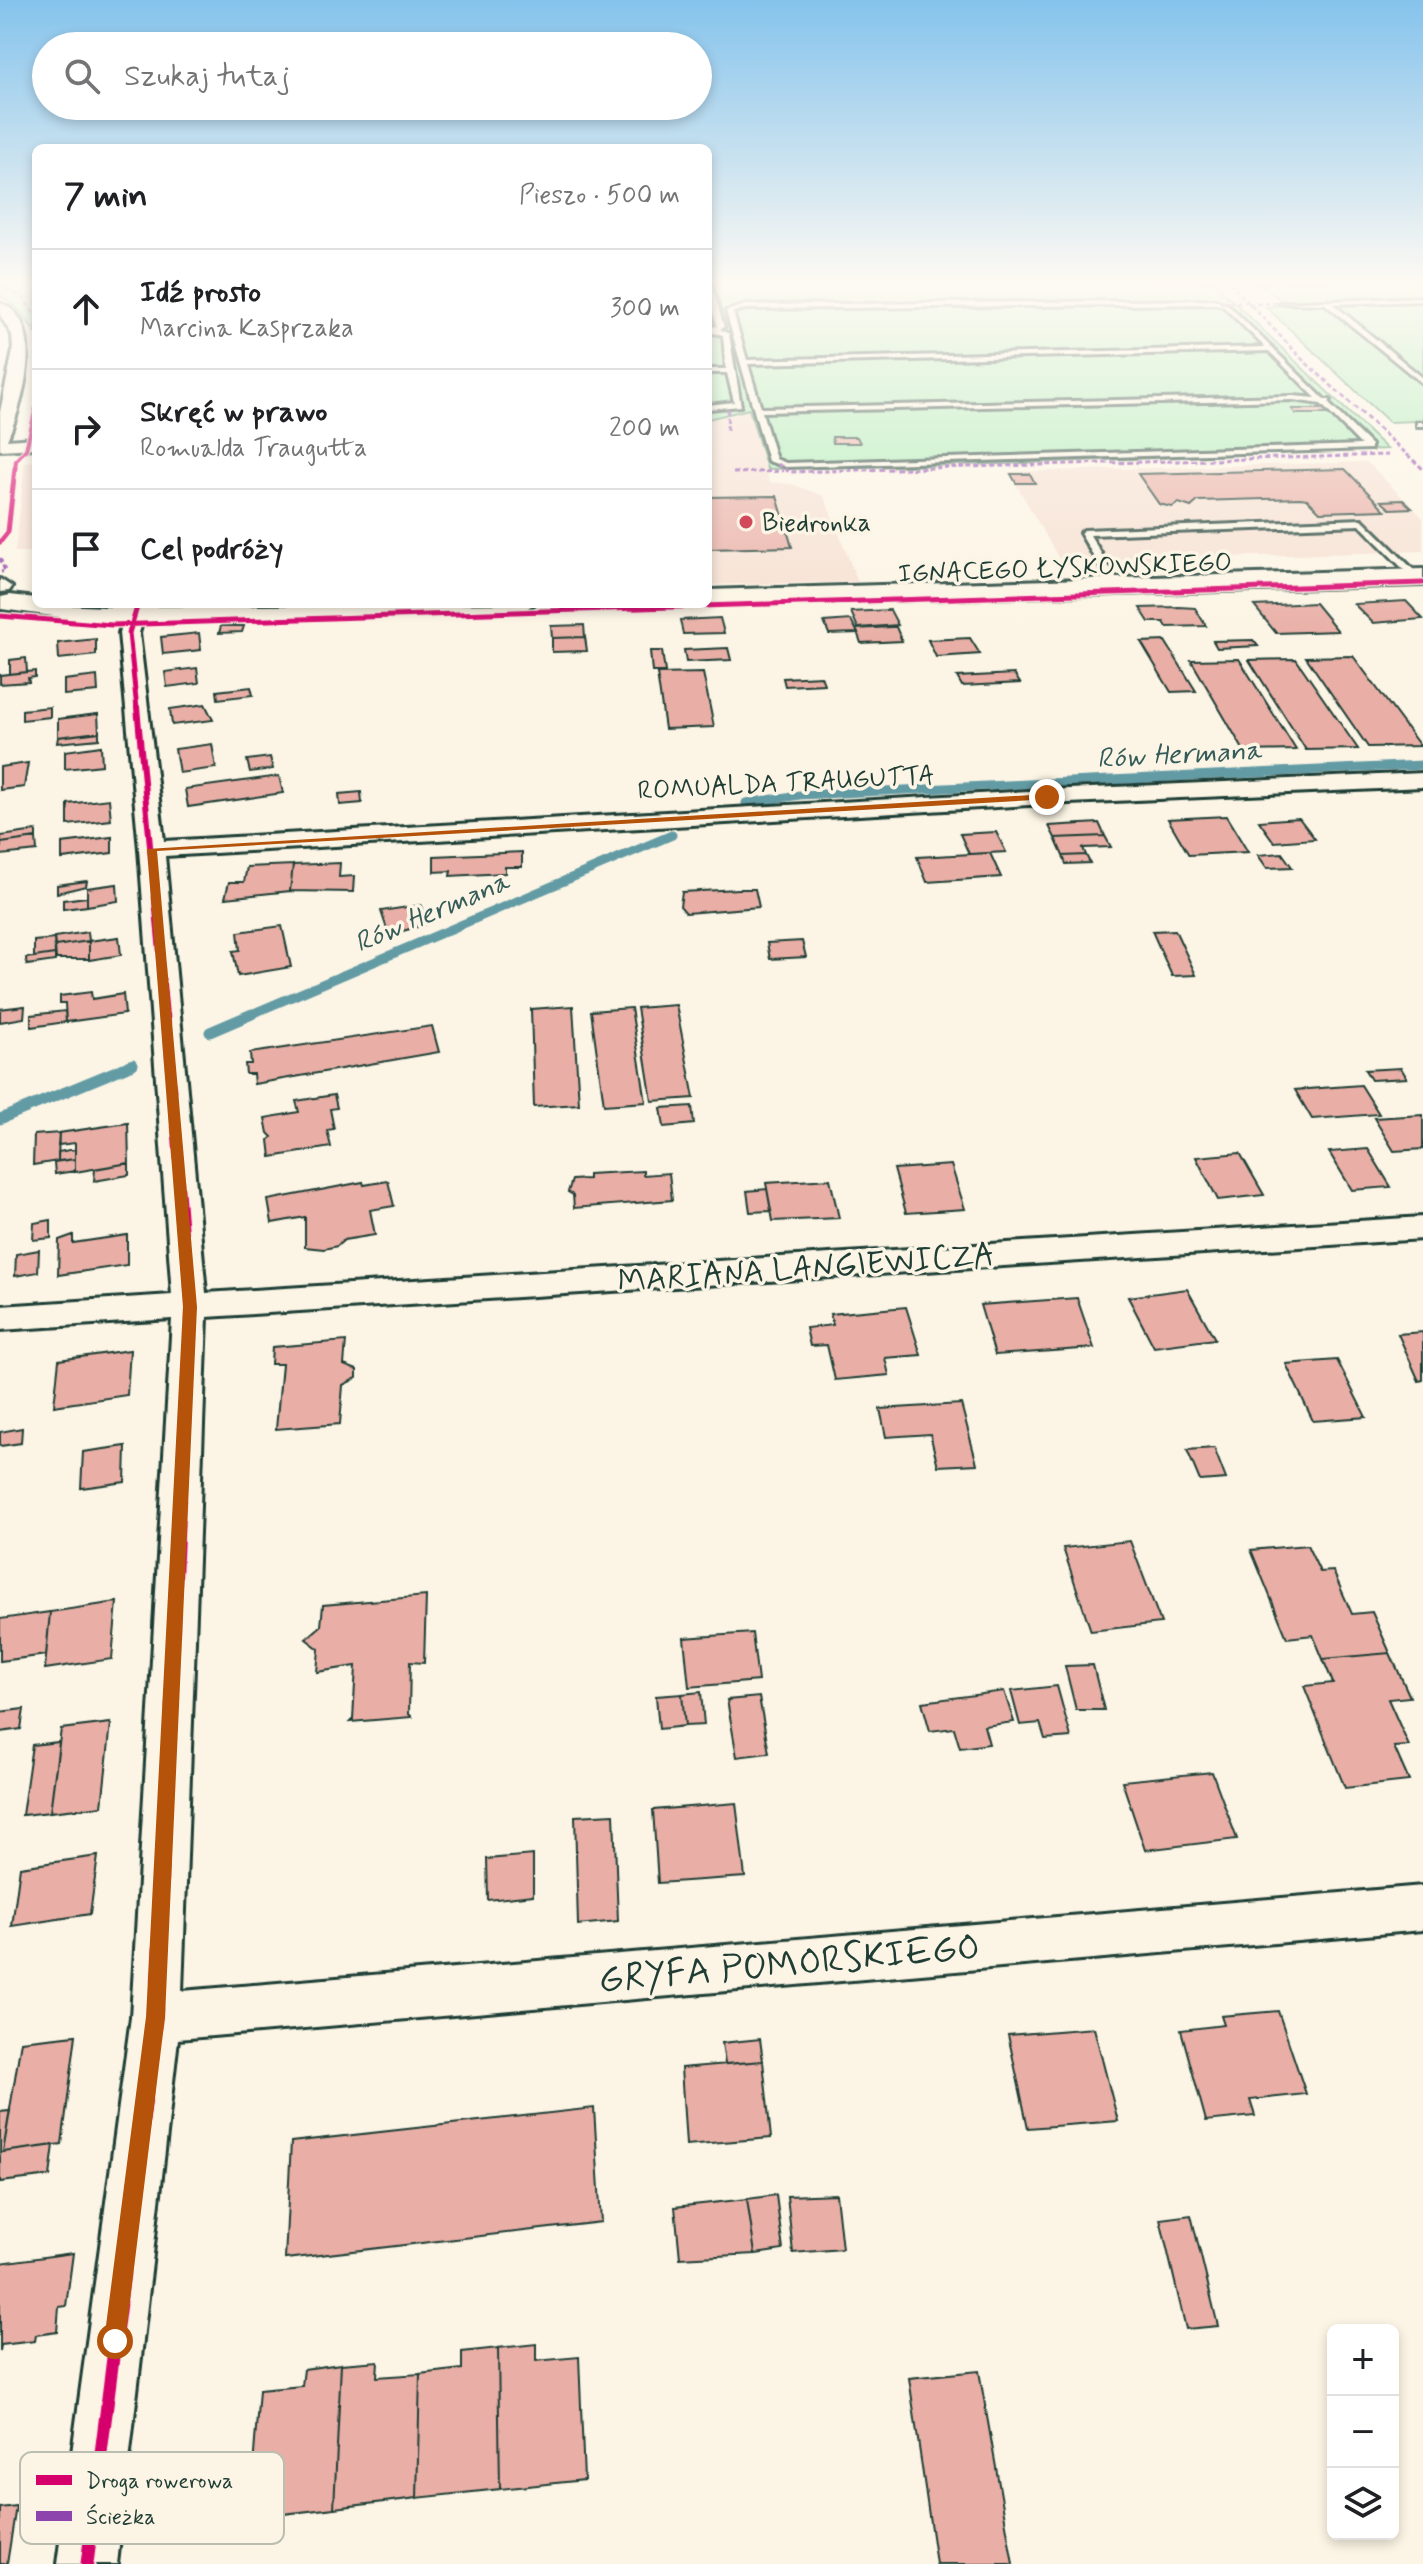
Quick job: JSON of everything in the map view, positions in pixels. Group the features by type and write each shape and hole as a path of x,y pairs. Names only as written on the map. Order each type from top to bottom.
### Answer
{"street":[{"path":"0,437 9,402"},
{"path":"8,409 32,407"},
{"path":"0,445 32,443"},
{"name":"IGNACEGO ŁYSKOWSKIEGO","path":"712,598 1420,577"},
{"path":"2,594 32,602"},
{"path":"57,608 80,614 264,608"},
{"path":"101,2452 156,2017 190,1307 152,849 129,633 135,610"},
{"name":"ROMUALDA TRAUGUTTA","path":"152,849 1047,797 1423,780"},
{"name":"MARIANA LANGIEWICZA","path":"0,1318 1423,1228"},
{"name":"GRYFA POMORSKIEGO","path":"156,2017 1423,1908"},
{"path":"87,2564 90,2544"}],"lane":[{"path":"712,407 738,404 737,402"},
{"path":"756,402 772,461 786,465 1372,449 1327,402 1323,402"},
{"path":"758,410 1119,402"},
{"path":"1116,586 1084,533 1362,522 1420,577"}],"shaded area":[{"path":"749,409 769,482 792,484 824,496 858,582 712,585 712,418"},
{"path":"32,461 32,552 15,552 25,462"},
{"path":"1367,462 1423,518 1423,551 1061,562 1009,472"}],"green space":[{"path":"712,402 1338,402 1387,449 1003,464 767,469 749,409 712,418"},
{"path":"1367,402 1423,402 1423,427 1416,421 1389,422"}],"building":[{"path":"1292,409 1326,409 1330,414 1296,414"},
{"path":"832,437 857,437 860,443 833,443"},
{"path":"1345,469 1385,510 1320,512 1307,499 1300,498 1198,501 1191,507 1179,503 1172,507 1159,504 1138,474"},
{"path":"1011,474 1030,474 1035,483 1016,483"},
{"name":"Biedronka","path":"777,496 792,547 712,549 712,497"},
{"path":"1403,500 1412,508 1390,509 1381,501"},
{"path":"1406,601 1423,619 1373,623 1354,604"},
{"path":"1315,603 1338,631 1276,633 1254,606"},
{"path":"1140,608 1195,608 1206,626 1167,627 1164,622 1149,622"},
{"path":"890,610 898,625 858,628 851,612"},
{"path":"720,618 724,633 683,634 680,620"},
{"path":"851,620 858,633 829,634 824,622"},
{"path":"584,625 585,637 552,638 551,626"},
{"path":"221,626 244,626 242,632 219,633"},
{"path":"896,627 902,641 861,643 856,629"},
{"path":"199,633 201,650 163,654 161,637"},
{"path":"585,637 587,651 552,652 552,638"},
{"path":"970,638 980,654 936,657 928,640"},
{"path":"96,639 96,655 59,659 58,643"},
{"path":"1253,640 1258,646 1217,648 1213,641"},
{"path":"1165,641 1196,691 1171,692 1141,642"},
{"path":"728,648 731,660 686,662 684,650"},
{"path":"650,651 662,651 665,672 652,672"},
{"path":"1353,656 1420,746 1368,747 1306,657"},
{"path":"26,658 27,672 10,674 10,660"},
{"path":"1239,659 1296,750 1244,751 1191,660"},
{"path":"1296,659 1358,749 1306,750 1249,660"},
{"path":"197,668 199,683 167,687 165,672"},
{"path":"35,671 35,677 28,678 29,682 0,684 0,675"},
{"path":"703,673 714,727 665,729 657,674"},
{"path":"1014,674 1020,683 962,686 957,677"},
{"path":"97,676 98,692 64,695 64,680"},
{"path":"821,676 824,684 785,686 783,678"},
{"path":"251,687 253,695 218,699 217,691"},
{"path":"205,704 213,720 172,725 170,709"},
{"path":"50,707 50,717 22,720 22,710"},
{"path":"98,714 99,732 58,737 58,719"},
{"path":"99,732 99,739 57,743 58,737"},
{"path":"212,744 216,768 179,773 175,749"},
{"path":"101,746 102,765 65,769 65,751"},
{"path":"270,757 273,769 250,772 247,760"},
{"path":"28,763 24,787 0,790 0,767"},
{"path":"279,776 283,793 188,807 185,789"},
{"path":"361,792 362,803 340,805 339,794"},
{"path":"109,799 111,820 68,825 68,804"},
{"path":"1226,816 1248,852 1189,855 1168,819"},
{"path":"1299,818 1315,839 1274,842 1259,821"},
{"path":"1099,823 1105,836 1055,838 1049,826"},
{"path":"36,831 36,838 1,843 1,836"},
{"path":"996,832 1006,852 969,854 960,834"},
{"path":"1105,836 1111,847 1083,848 1086,855 1063,856 1055,838"},
{"path":"112,837 112,853 62,859 62,843"},
{"path":"36,838 37,851 1,855 1,843"},
{"path":"522,852 522,867 505,867 505,873 450,876 451,871 434,872 434,856"},
{"path":"990,853 1001,877 927,882 917,857"},
{"path":"1282,853 1292,867 1267,868 1258,855"},
{"path":"1086,855 1090,863 1066,864 1063,856"},
{"path":"340,863 339,877 354,876 353,892 290,891 293,865"},
{"path":"293,865 290,891 225,898 229,882 244,882 247,867"},
{"path":"87,881 86,886 57,893 57,885"},
{"path":"117,884 118,901 87,906 87,888"},
{"path":"755,889 759,907 686,913 680,906 682,892"},
{"path":"87,897 87,906 63,909 63,900"},
{"path":"421,905 427,924 389,935 381,911"},
{"path":"282,926 291,967 238,976 233,951 240,950 238,932"},
{"path":"1175,930 1196,975 1172,976 1152,931"},
{"path":"88,932 89,941 55,946 54,937"},
{"path":"119,937 121,955 89,960 89,941"},
{"path":"54,939 55,954 34,957 34,941"},
{"path":"89,941 89,959 56,959 55,946"},
{"path":"802,941 806,957 770,959 767,943"},
{"path":"55,954 55,961 27,965 26,958"},
{"path":"91,992 92,999 123,994 125,1014 66,1022 65,1003 60,1003 60,996"},
{"path":"676,1005 694,1098 652,1101 637,1008"},
{"path":"25,1006 24,1018 0,1022 0,1009"},
{"path":"573,1006 579,1104 534,1107 531,1009"},
{"path":"631,1008 646,1102 604,1105 591,1011"},
{"path":"65,1011 66,1022 31,1027 31,1015"},
{"path":"432,1026 439,1052 254,1084 253,1074 246,1074 245,1064 251,1064 250,1053"},
{"path":"1401,1068 1407,1078 1371,1080 1365,1070"},
{"path":"1361,1085 1379,1114 1312,1119 1295,1090"},
{"path":"334,1095 337,1108 330,1109 334,1129 327,1130 331,1147 271,1157 269,1140 272,1137 265,1118 299,1112 296,1101"},
{"path":"692,1106 694,1124 664,1127 661,1108"},
{"path":"1423,1115 1423,1149 1394,1151 1374,1118"},
{"path":"128,1123 129,1163 75,1172 75,1143 58,1145 59,1133"},
{"path":"59,1133 58,1161 33,1165 34,1135"},
{"path":"75,1149 75,1159 58,1161 58,1152"},
{"path":"1368,1149 1391,1187 1352,1190 1329,1152"},
{"path":"1240,1153 1264,1195 1218,1200 1196,1157"},
{"path":"75,1159 75,1171 55,1174 54,1162"},
{"path":"129,1163 129,1175 94,1181 95,1169"},
{"path":"951,1165 965,1209 906,1213 894,1169"},
{"path":"643,1171 643,1175 669,1173 672,1200 574,1208 573,1195 568,1192 572,1180 588,1179 588,1174"},
{"path":"830,1179 839,1218 773,1221 766,1183"},
{"path":"388,1181 394,1206 370,1210 375,1235 344,1240 337,1246 324,1249 305,1247 305,1217 272,1223 268,1200 363,1182 364,1185"},
{"path":"767,1189 771,1211 750,1212 747,1191"},
{"path":"51,1220 51,1238 33,1240 34,1223"},
{"path":"73,1235 73,1243 127,1235 127,1265 58,1275 59,1240"},
{"path":"39,1250 38,1272 15,1276 16,1254"},
{"path":"1187,1289 1215,1339 1154,1347 1128,1297"},
{"path":"1077,1298 1094,1348 995,1355 980,1305"},
{"path":"906,1307 921,1355 885,1358 889,1375 835,1380 827,1345 810,1346 806,1328 833,1325 830,1314"},
{"path":"1423,1332 1423,1380 1419,1381 1398,1334"},
{"path":"346,1341 344,1365 357,1370 357,1378 343,1385 340,1424 276,1429 282,1364 271,1364 272,1347"},
{"path":"130,1350 127,1395 54,1406 59,1360"},
{"path":"1337,1360 1366,1417 1313,1421 1286,1364"},
{"path":"961,1404 977,1464 938,1466 930,1434 886,1437 880,1409"},
{"path":"22,1428 21,1443 0,1446 0,1432"},
{"path":"126,1446 125,1482 81,1488 83,1452"},
{"path":"1214,1448 1226,1479 1200,1481 1187,1450"},
{"path":"1130,1541 1161,1623 1091,1631 1063,1548"},
{"path":"1307,1545 1320,1572 1333,1571 1352,1614 1372,1612 1390,1653 1323,1659 1313,1635 1287,1638 1251,1550"},
{"path":"426,1596 424,1663 410,1662 409,1714 412,1717 350,1722 353,1719 356,1666 317,1672 319,1649 306,1639 321,1626 323,1605"},
{"path":"117,1602 112,1659 45,1669 50,1612"},
{"path":"50,1612 46,1655 0,1661 0,1619"},
{"path":"752,1633 758,1681 689,1687 684,1638"},
{"path":"1390,1653 1410,1697 1388,1699 1409,1746 1394,1747 1409,1781 1345,1788 1304,1686 1333,1683 1323,1659"},
{"path":"1093,1665 1104,1710 1076,1710 1065,1666"},
{"path":"1057,1686 1071,1737 1045,1739 1040,1723 1020,1725 1011,1691"},
{"path":"1004,1691 1014,1722 984,1726 989,1744 960,1748 954,1728 930,1731 922,1702"},
{"path":"701,1692 704,1725 685,1726 682,1694"},
{"path":"682,1694 685,1726 659,1729 656,1696"},
{"path":"759,1697 769,1753 737,1757 727,1700"},
{"path":"24,1709 21,1729 0,1732 0,1712"},
{"path":"111,1723 102,1806 50,1812 61,1729"},
{"path":"59,1742 50,1812 22,1815 32,1745"},
{"path":"1212,1772 1237,1839 1145,1850 1122,1781"},
{"path":"736,1803 745,1877 658,1883 653,1810"},
{"path":"614,1814 618,1921 578,1925 575,1816"},
{"path":"533,1855 533,1895 488,1900 487,1859"},
{"path":"98,1856 90,1914 12,1926 20,1867"},
{"path":"1278,2011 1306,2094 1250,2100 1255,2116 1206,2121 1181,2030 1224,2025 1221,2016"},
{"path":"1094,2028 1118,2121 1028,2128 1008,2035"},
{"path":"76,2035 62,2144 3,2152 21,2041"},
{"path":"760,2039 763,2061 725,2064 722,2043"},
{"path":"763,2061 771,2138 686,2145 681,2068"},
{"path":"594,2108 601,2222 285,2259 291,2142"},
{"path":"10,2111 3,2152 54,2145 50,2176 0,2182 0,2112"},
{"path":"836,2194 842,2249 793,2253 787,2196"},
{"path":"776,2195 783,2250 755,2254 747,2199"},
{"path":"747,2199 755,2254 680,2258 675,2207"},
{"path":"1191,2215 1218,2326 1186,2329 1160,2219"},
{"path":"73,2253 66,2306 59,2307 57,2332 36,2335 35,2341 1,2345 0,2351 0,2263"},
{"path":"536,2344 536,2361 579,2357 584,2480 500,2489 498,2348"},
{"path":"498,2348 500,2489 417,2498 420,2374 462,2369 462,2352"},
{"path":"378,2361 377,2377 420,2374 417,2498 334,2508 341,2364"},
{"path":"341,2364 334,2508 284,2514 284,2452 254,2452 259,2390 302,2386 304,2369"},
{"path":"979,2371 1013,2564 936,2564 909,2378"},
{"path":"16,2506 7,2564 0,2564 0,2508"}],"waterway":[{"name":"Rów Hermana","path":"746,803 800,795 1423,765"},
{"name":"Rów Hermana","path":"247,1016 672,835"},
{"name":"Rów Hermana","path":"210,1032 252,1014"},
{"name":"Rów Hermana","path":"0,1119 133,1064"}],"marked path":[{"path":"1349,402 1423,469"},
{"path":"727,430 728,407"},
{"path":"778,464 789,472 1388,455"},
{"path":"733,473 783,471"},
{"path":"0,558 5,571 1,572"}],"cycle path":[{"path":"0,542 8,532 16,460 26,449 32,424"},
{"path":"712,606 1423,583"},
{"path":"101,2452 156,2017 190,1307 152,849 129,633 137,608"},
{"path":"0,616 57,623 112,625 643,608"},
{"path":"87,2564 90,2544"}],"place":[{"name":"Biedronka","path":"746,522"}],"route":[{"path":"115,2341 156,2017 190,1307 152,849 196,844 1047,797"}]}
